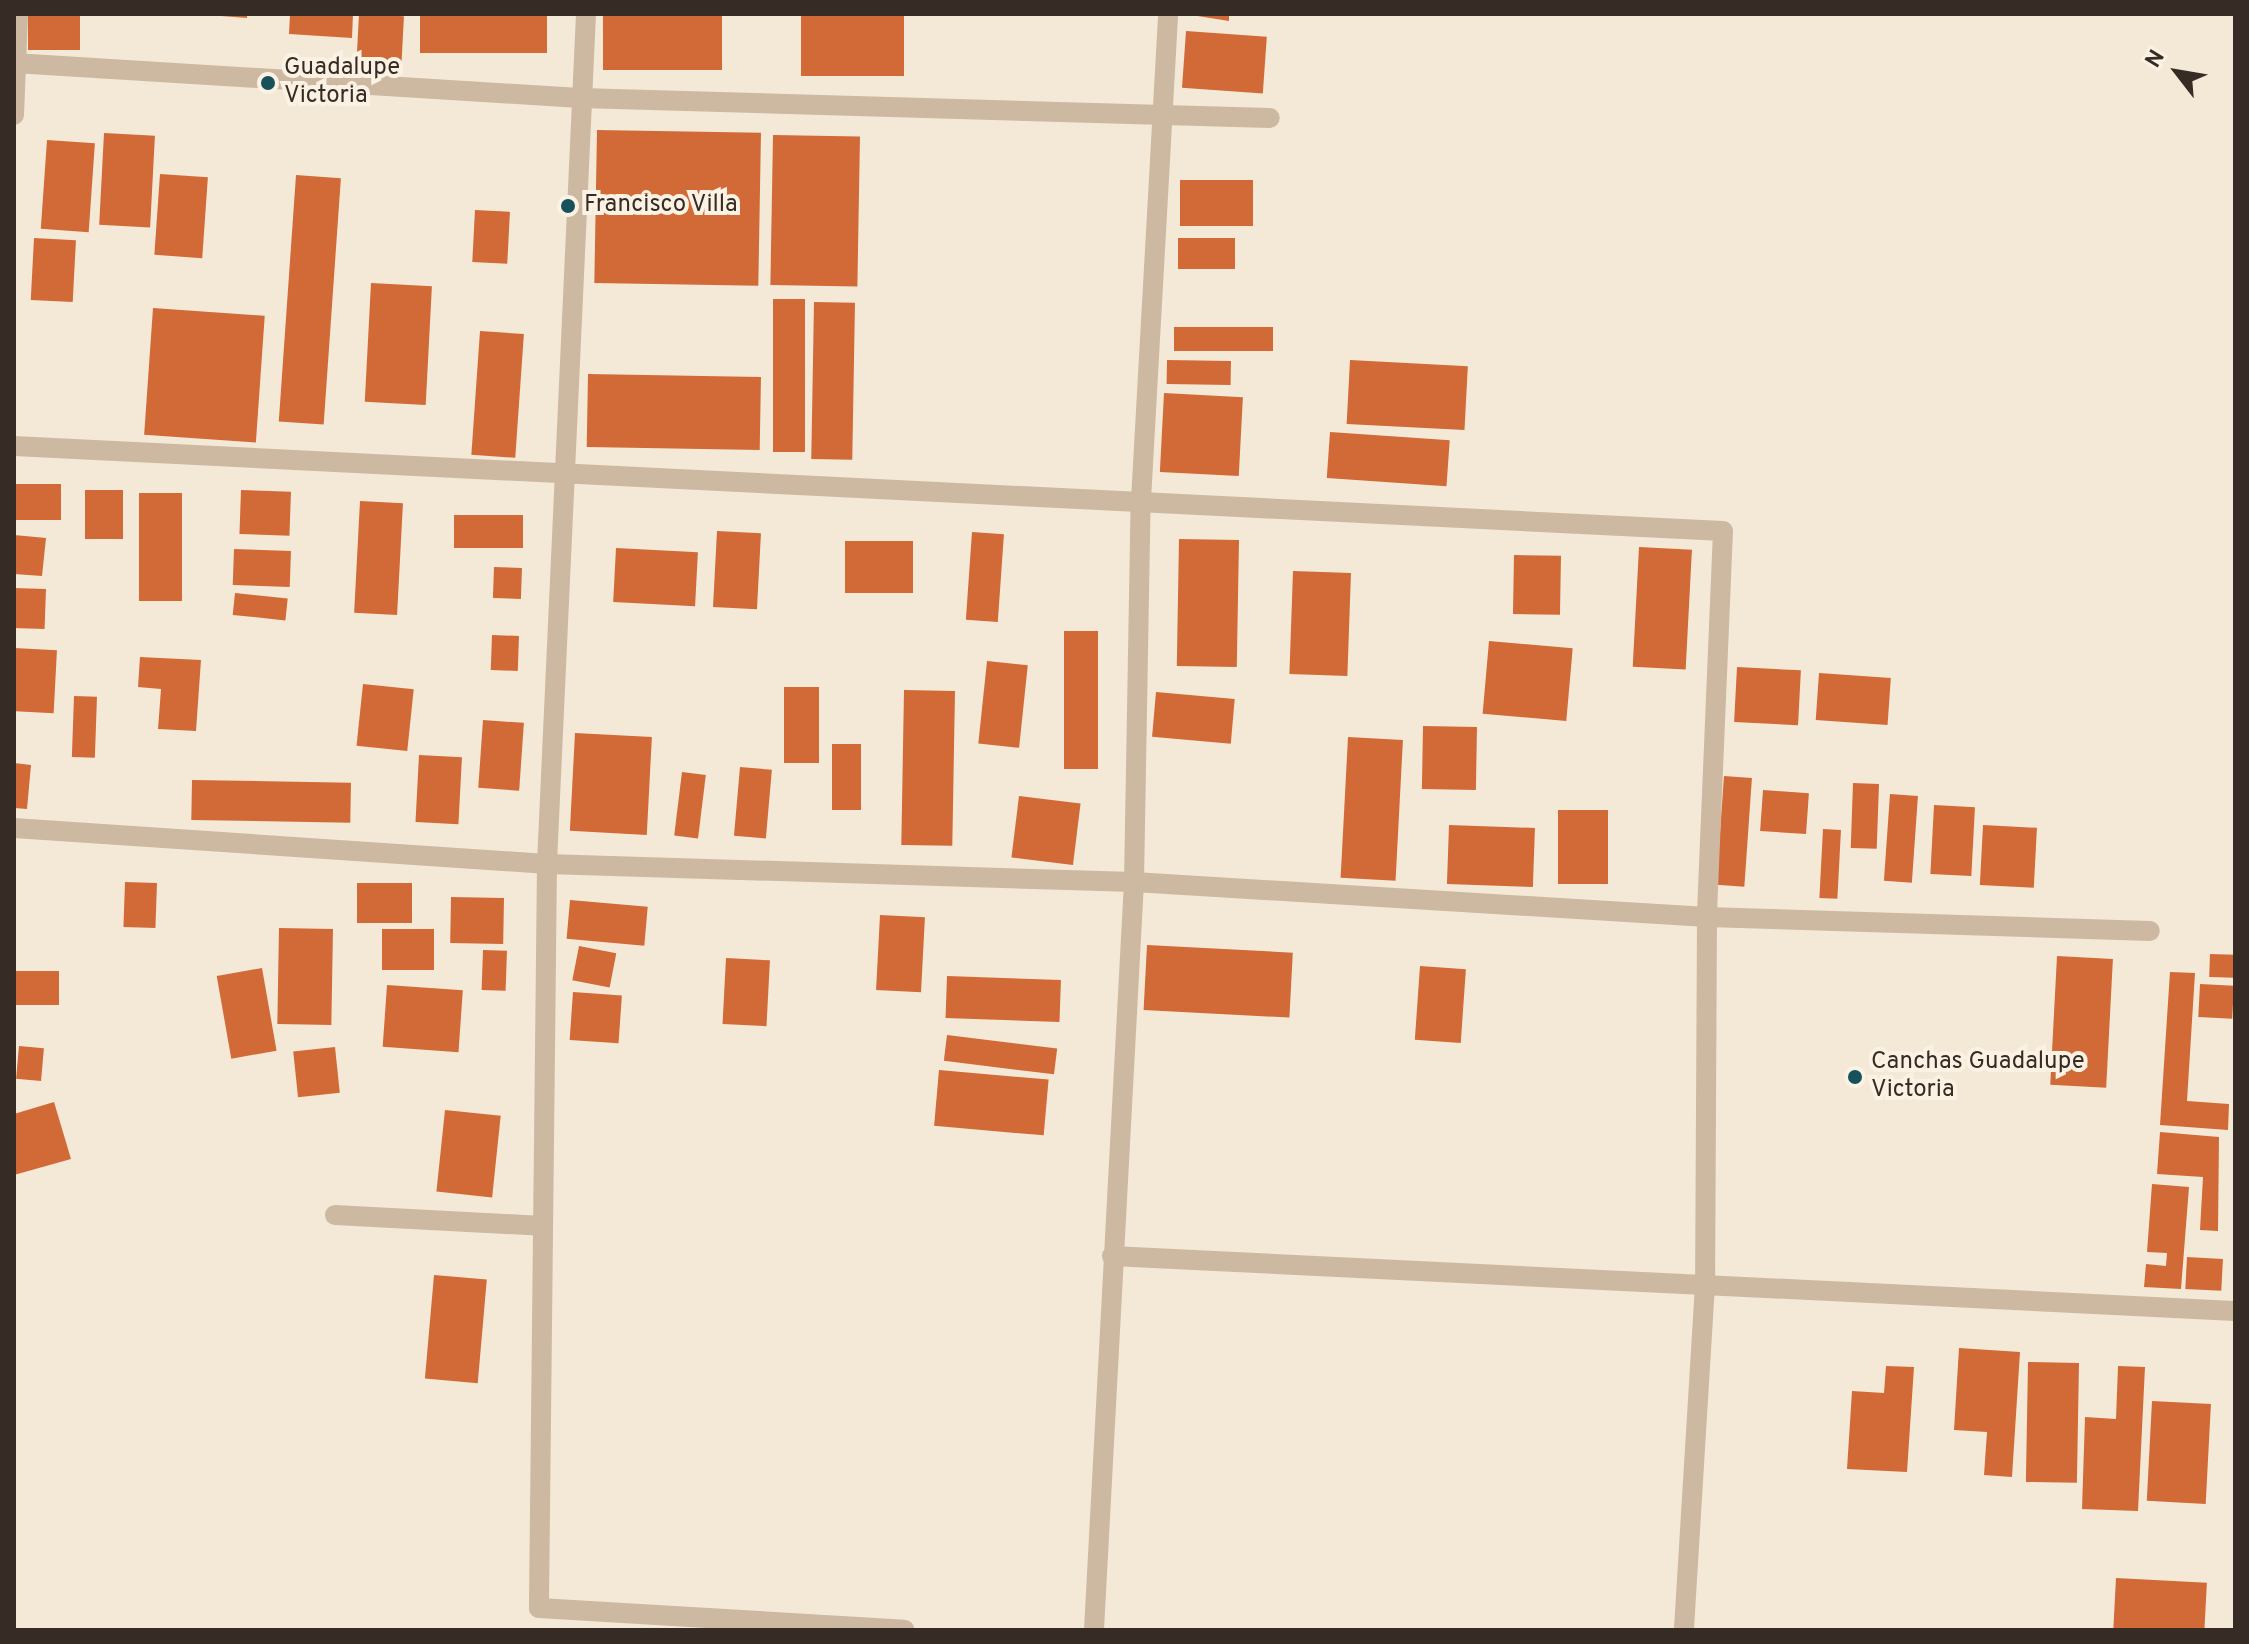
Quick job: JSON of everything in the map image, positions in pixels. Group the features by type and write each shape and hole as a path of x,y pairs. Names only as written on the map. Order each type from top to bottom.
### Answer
{"street":[{"path":"14,115 18,14"},
{"path":"586,14 547,864 539,1608 659,1622 904,1630"},
{"path":"1094,1630 1134,882 1141,500 1168,14"},
{"path":"15,63 580,98 1163,118 1270,118"},
{"path":"14,446 1723,531 1707,917 1705,1285 1684,1630"},
{"path":"14,828 547,864 1134,882 1707,917 2150,931"},
{"path":"335,1215 543,1226"},
{"path":"1112,1256 2235,1311"}],"building":[{"path":"28,14 80,14 80,50 28,50"},
{"path":"247,14 247,18 221,16"},
{"path":"290,14 353,14 352,38 289,34"},
{"path":"359,14 404,16 401,64 356,62"},
{"path":"420,14 547,14 547,53 420,53"},
{"path":"603,14 722,14 722,70 603,70"},
{"path":"801,14 904,14 904,76 801,76"},
{"path":"1185,14 1229,14 1229,21"},
{"path":"1186,31 1267,37 1263,94 1182,88"},
{"path":"597,130 761,133 758,286 594,283"},
{"path":"104,133 155,136 150,228 99,225"},
{"path":"773,135 860,137 857,286 770,285"},
{"path":"47,140 95,143 89,232 41,229"},
{"path":"160,174 208,177 202,258 154,255"},
{"path":"296,175 341,178 324,425 279,421"},
{"path":"1180,180 1253,180 1253,226 1180,226"},
{"path":"475,210 510,212 507,264 472,262"},
{"path":"34,238 76,240 73,302 31,300"},
{"path":"1178,238 1235,238 1235,269 1178,269"},
{"path":"371,283 432,286 426,405 365,402"},
{"path":"773,299 805,299 805,452 773,452"},
{"path":"814,302 855,303 852,460 811,459"},
{"path":"153,308 265,316 256,443 144,435"},
{"path":"1174,327 1273,327 1273,351 1174,351"},
{"path":"480,331 524,334 515,458 471,455"},
{"path":"1167,360 1231,361 1231,385 1167,384"},
{"path":"1350,360 1468,366 1464,430 1347,424"},
{"path":"588,374 761,377 760,450 587,447"},
{"path":"1164,393 1243,397 1239,476 1160,472"},
{"path":"1330,432 1450,440 1446,486 1327,478"},
{"path":"14,484 61,484 61,520 14,520"},
{"path":"85,490 123,490 123,539 85,539"},
{"path":"241,490 291,492 289,536 239,534"},
{"path":"139,493 182,493 182,601 139,601"},
{"path":"360,501 403,503 397,615 354,613"},
{"path":"454,515 523,515 523,548 454,548"},
{"path":"717,531 761,533 757,609 713,607"},
{"path":"972,532 1004,534 998,622 966,620"},
{"path":"14,535 46,538 42,576 14,574"},
{"path":"1179,539 1239,540 1237,667 1177,666"},
{"path":"845,541 913,541 913,593 845,593"},
{"path":"1639,547 1692,550 1686,670 1633,667"},
{"path":"616,548 698,552 695,606 613,602"},
{"path":"234,549 291,551 290,587 233,585"},
{"path":"1514,555 1561,556 1560,615 1513,614"},
{"path":"494,567 522,568 521,599 493,598"},
{"path":"1293,571 1351,573 1347,676 1289,674"},
{"path":"14,588 46,589 45,629 14,628"},
{"path":"235,593 288,599 285,620 233,615"},
{"path":"1064,631 1098,631 1098,769 1064,769"},
{"path":"492,635 519,636 518,671 491,670"},
{"path":"1489,641 1573,648 1566,721 1483,714"},
{"path":"14,648 57,650 54,713 14,711"},
{"path":"140,657 201,660 196,731 158,729 161,689 138,687"},
{"path":"987,661 1028,665 1019,748 978,744"},
{"path":"1737,667 1801,670 1798,725 1734,722"},
{"path":"1819,673 1891,678 1888,725 1816,720"},
{"path":"363,684 414,689 407,751 357,746"},
{"path":"784,687 819,687 819,763 784,763"},
{"path":"904,690 955,691 952,846 901,845"},
{"path":"1156,692 1235,699 1231,744 1152,737"},
{"path":"74,696 97,697 95,758 72,757"},
{"path":"483,720 524,723 519,791 478,788"},
{"path":"1423,726 1477,727 1476,790 1422,789"},
{"path":"575,733 652,737 647,835 570,831"},
{"path":"1348,737 1403,740 1396,881 1341,878"},
{"path":"832,744 861,744 861,810 832,810"},
{"path":"419,755 462,757 458,824 415,822"},
{"path":"14,763 31,765 27,809 14,808"},
{"path":"740,767 772,770 766,839 734,836"},
{"path":"682,772 706,775 698,838 674,836"},
{"path":"1724,776 1752,778 1744,887 1716,885"},
{"path":"192,780 351,783 350,823 191,820"},
{"path":"1853,783 1879,784 1877,849 1851,848"},
{"path":"1763,790 1809,793 1806,834 1760,831"},
{"path":"1890,794 1918,796 1912,883 1884,881"},
{"path":"1019,796 1081,804 1073,865 1011,858"},
{"path":"1934,805 1975,807 1971,876 1930,874"},
{"path":"1558,810 1608,810 1608,884 1558,884"},
{"path":"1449,825 1535,828 1533,887 1447,884"},
{"path":"1983,825 2037,828 2034,888 1980,885"},
{"path":"1823,829 1841,830 1837,899 1819,898"},
{"path":"125,882 157,883 155,928 123,927"},
{"path":"357,883 412,883 412,923 357,923"},
{"path":"451,897 504,898 503,944 450,943"},
{"path":"570,900 648,907 644,946 567,939"},
{"path":"880,915 925,917 921,992 876,990"},
{"path":"279,928 333,929 331,1025 277,1024"},
{"path":"382,929 434,929 434,970 382,970"},
{"path":"1147,945 1293,953 1289,1018 1144,1010"},
{"path":"579,946 616,953 610,988 572,980"},
{"path":"483,950 507,951 506,991 482,990"},
{"path":"2210,954 2235,955 2234,978 2209,977"},
{"path":"2057,956 2113,959 2106,1088 2050,1085"},
{"path":"726,958 770,960 766,1026 723,1024"},
{"path":"1420,966 1466,969 1461,1043 1415,1040"},
{"path":"262,968 277,1051 231,1059 217,976"},
{"path":"14,971 59,971 59,1005 14,1005"},
{"path":"2170,972 2195,973 2187,1101 2229,1104 2228,1130 2160,1125"},
{"path":"947,976 1061,980 1059,1022 946,1018"},
{"path":"2200,984 2234,986 2232,1019 2198,1017"},
{"path":"387,985 463,990 458,1052 383,1047"},
{"path":"573,992 622,995 619,1043 570,1040"},
{"path":"947,1035 1057,1049 1054,1074 944,1061"},
{"path":"19,1046 44,1048 41,1081 16,1079"},
{"path":"335,1047 340,1093 298,1097 293,1051"},
{"path":"939,1070 1049,1080 1044,1135 934,1126"},
{"path":"54,1102 71,1159 14,1175 14,1114"},
{"path":"445,1110 501,1116 492,1197 436,1192"},
{"path":"2160,1132 2219,1137 2218,1231 2200,1230 2203,1177 2157,1174"},
{"path":"2152,1184 2189,1187 2181,1289 2144,1287 2146,1264 2166,1266 2167,1253 2147,1252"},
{"path":"2187,1257 2223,1259 2221,1291 2185,1289"},
{"path":"434,1275 487,1280 478,1383 425,1379"},
{"path":"1959,1348 2020,1352 2012,1477 1984,1475 1987,1432 1954,1430"},
{"path":"2028,1362 2079,1363 2077,1483 2026,1482"},
{"path":"1886,1366 1914,1367 1907,1472 1847,1469 1852,1391 1884,1393"},
{"path":"2118,1366 2145,1367 2138,1511 2082,1509 2085,1417 2116,1419"},
{"path":"2152,1401 2211,1404 2206,1504 2147,1501"},
{"path":"2116,1578 2207,1583 2204,1630 2113,1630"}],"place":[{"name":"Guadalupe Victoria","path":"268,83"},
{"name":"Francisco Villa","path":"568,206"},
{"name":"Canchas Guadalupe Victoria","path":"1855,1077"}]}
